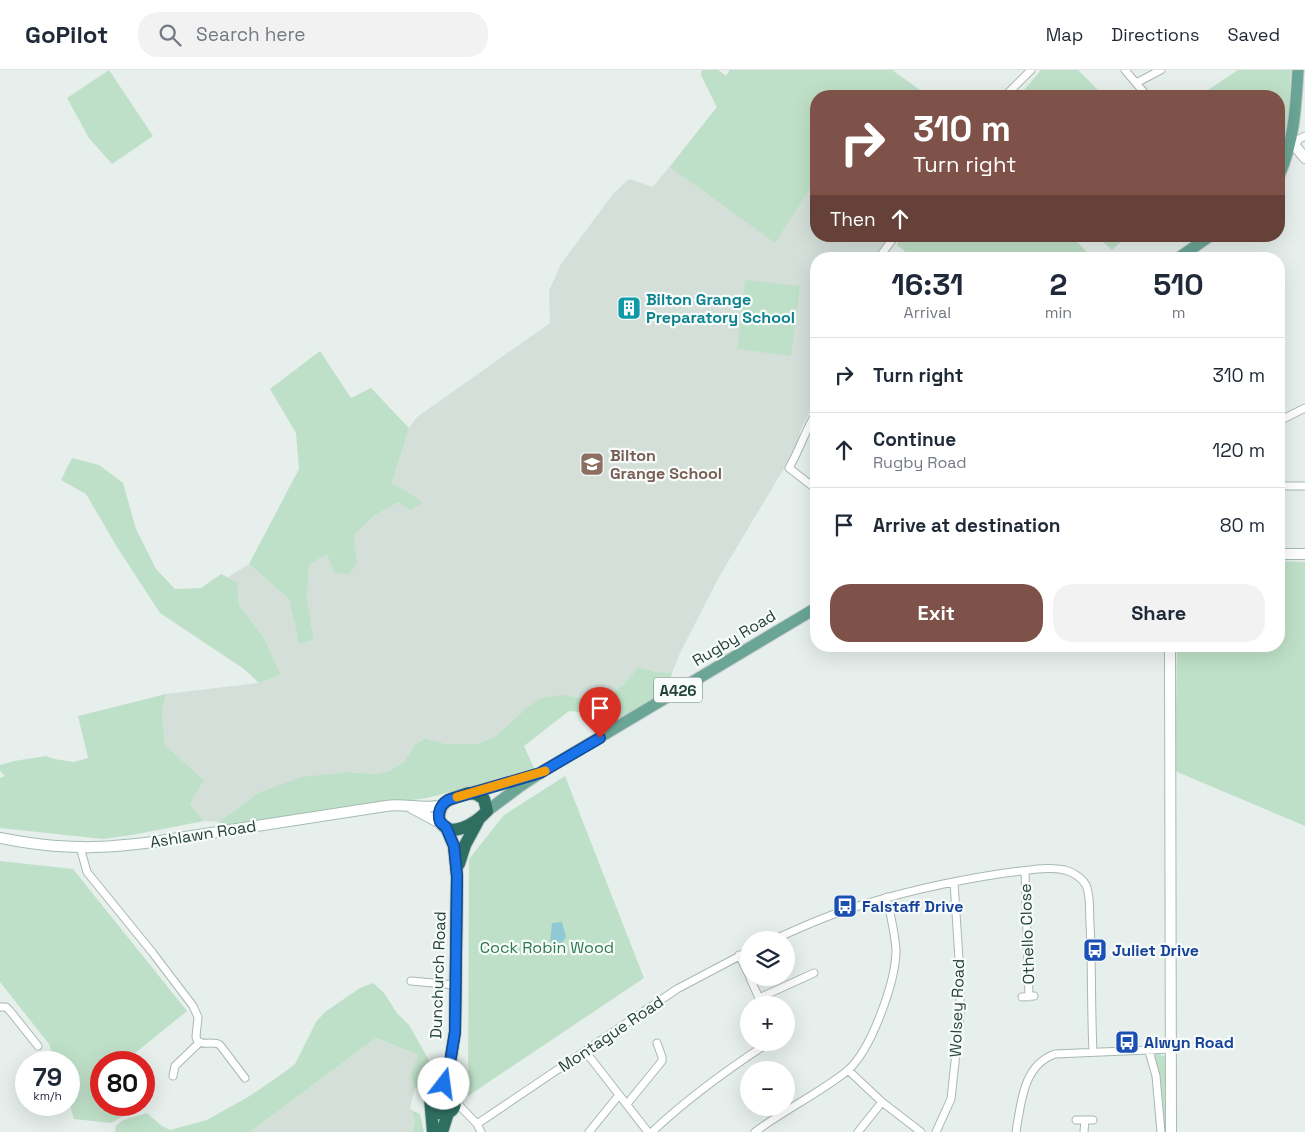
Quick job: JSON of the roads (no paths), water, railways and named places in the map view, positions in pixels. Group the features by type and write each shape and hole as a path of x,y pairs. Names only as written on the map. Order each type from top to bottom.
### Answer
{"highway":[{"path":"469,793 476,794 484,799 484,815 466,828 459,830 450,829 443,825 439,814 442,805 448,800 469,793"},
{"name":"Dunchurch Road","path":"457,876 462,852 472,830 484,815"},
{"name":"Dunchurch Road","path":"442,1132 452,1102 444,1084 448,1075 455,1032 457,876 454,846 443,825"},
{"name":"Dunchurch Road","path":"433,1132 430,1098 435,1091 452,1102"},
{"path":"432,1108 439,1113 452,1102"}],"main road":[{"path":"1285,163 1293,145 1298,70"},
{"path":"1187,252 1201,242"},
{"name":"Rugby Road","path":"540,773 810,612"},
{"path":"469,793 540,773"},
{"name":"Dunchurch Road","path":"484,815 519,786 540,773"}],"street":[{"path":"1011,90 1031,70"},
{"path":"1126,70 1142,90"},
{"path":"1136,83 1161,70"},
{"path":"1305,136 1293,145 1305,158"},
{"path":"1285,418 1305,408"},
{"path":"810,423 805,432 801,448 789,468 810,484"},
{"path":"1285,486 1305,486"},
{"path":"1285,554 1305,554"},
{"path":"1170,652 1171,1132"},
{"name":"Ashlawn Road","path":"0,838 30,843 80,847 120,846 398,804 431,807 442,805"},
{"name":"Ashlawn Road","path":"406,806 443,825"},
{"path":"80,847 87,872 193,1006 198,1017 196,1037 202,1044 215,1042 220,1044 244,1078"},
{"path":"792,931 845,910 954,882 1025,870 1067,870 1076,874 1087,886 1092,957 1093,1052"},
{"name":"Othello Close","path":"1025,870 1028,997"},
{"name":"Wolsey Road","path":"936,1132 951,1099 960,1016 960,975 954,882"},
{"path":"755,1132 848,1070 874,1031 893,976 896,950 888,898"},
{"name":"Montague Road","path":"477,1124 677,989 739,955"},
{"path":"795,982 814,973"},
{"path":"411,981 456,985"},
{"path":"754,986 759,998 785,986"},
{"path":"0,1007 6,1007 38,1046"},
{"path":"173,1076 175,1066 200,1042"},
{"path":"627,1104 662,1061 657,1043"},
{"path":"1016,1132 1027,1079 1032,1069 1046,1057 1055,1054 1171,1049"},
{"path":"585,1051 648,1132"},
{"path":"652,1132 719,1075 758,1051"},
{"path":"1149,1051 1156,1076 1161,1132"},
{"path":"848,1070 882,1102 921,1132"},
{"path":"589,1132 619,1096"},
{"path":"452,1102 477,1124 481,1132"},
{"path":"858,1132 882,1102"},
{"path":"1076,1120 1088,1120 1084,1132"}],"water":[{"path":"562,922 566,937 561,944 550,944 552,923"}],"place":[{"name":"Bilton Grange Preparatory School","path":"629,308"},
{"name":"Bilton Grange School","path":"592,464"},
{"name":"Falstaff Drive","path":"845,906"},
{"name":"Juliet Drive","path":"1095,950"},
{"name":"Alwyn Road","path":"1127,1042"}],"park label":[{"name":"Cock Robin Wood","path":"547,947"}]}
